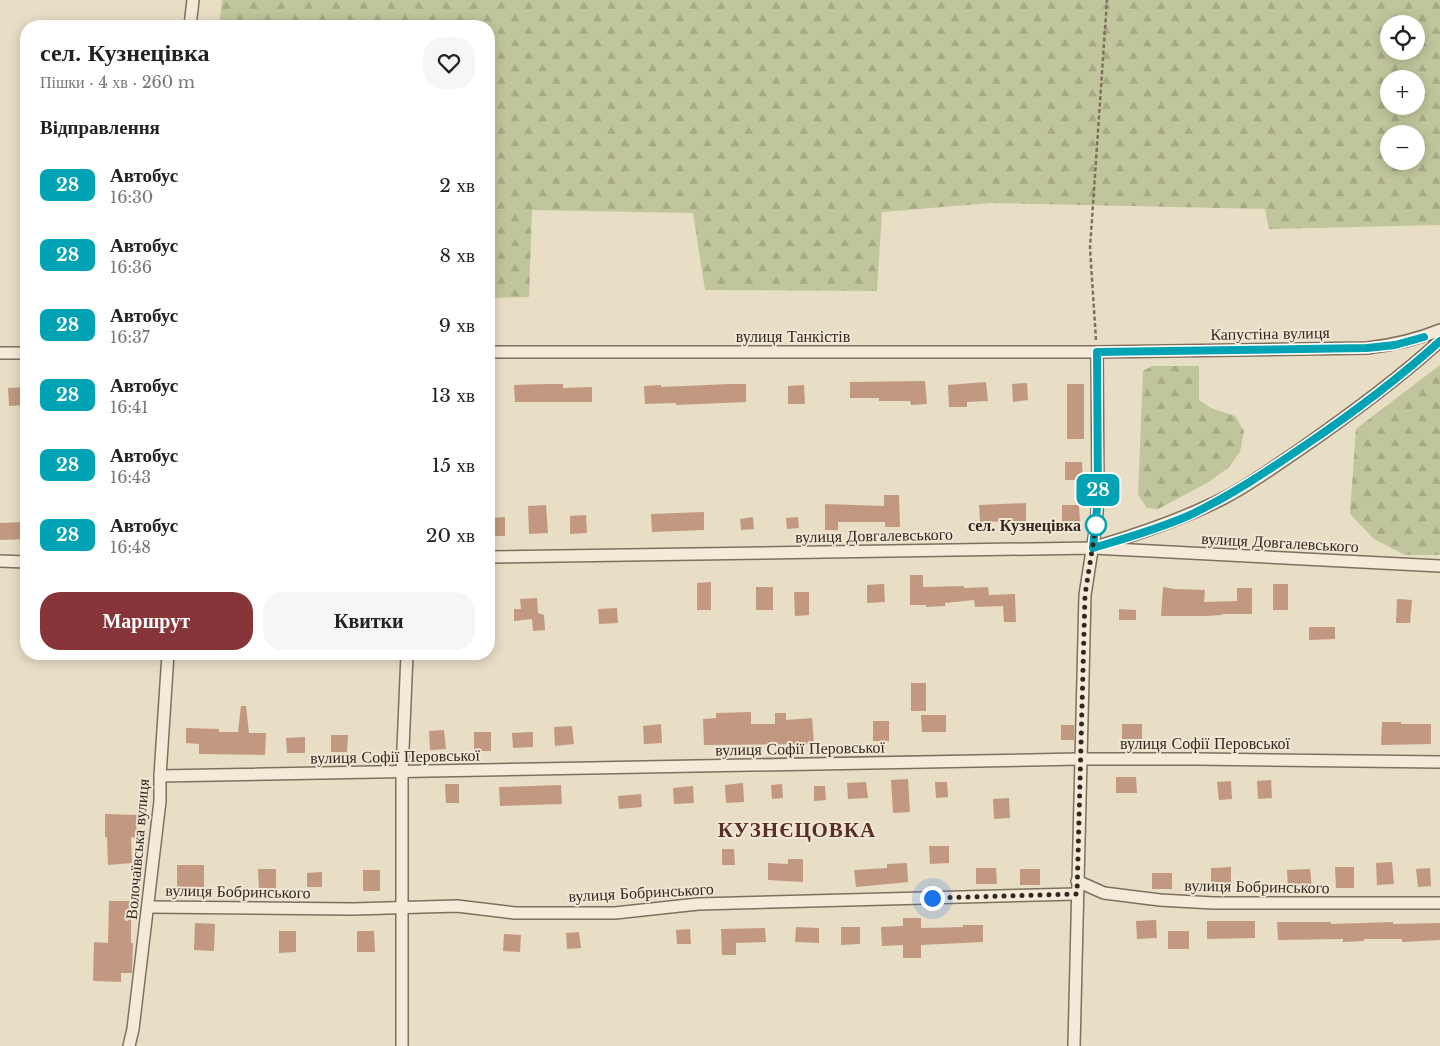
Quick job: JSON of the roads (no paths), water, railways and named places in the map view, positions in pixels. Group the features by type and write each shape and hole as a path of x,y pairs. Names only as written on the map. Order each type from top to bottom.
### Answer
{"street":[{"path":"191,20 193,0"},
{"name":"Капустіна вулиця","path":"1097,352 1367,348 1395,345 1424,337 1440,330"},
{"path":"1093,548 1188,516 1260,477 1353,412 1408,370 1440,341"},
{"name":"вулиця Танкістів","path":"495,352 1097,352"},
{"path":"1074,1046 1085,595 1093,548 1098,498 1097,352"},
{"path":"0,353 20,353"},
{"name":"вулиця Довгалевського","path":"495,557 1093,548 1440,566"},
{"path":"0,562 20,562"},
{"name":"Волочаївська вулиця","path":"129,1046 133,1029 149,907 160,801 168,660"},
{"path":"402,1046 402,772 407,660"},
{"name":"вулиця Софії Перовської","path":"160,776 1080,759 1440,762"},
{"name":"вулиця Бобринського","path":"1077,881 1104,893 1129,898 1160,900 1213,903 1440,903"},
{"name":"вулиця Бобринського","path":"149,907 352,909 456,906 515,913 615,913 698,904 1077,894"}],"place":[{"name":"сел. Кузнецівка","path":"1096,525"}],"district":[{"name":"КУЗНЄЦОВКА","path":"797,830"}]}
